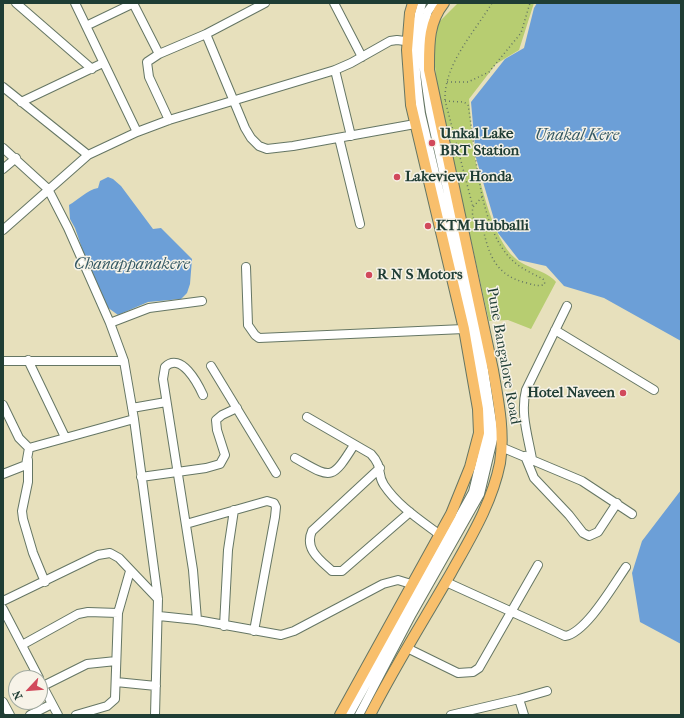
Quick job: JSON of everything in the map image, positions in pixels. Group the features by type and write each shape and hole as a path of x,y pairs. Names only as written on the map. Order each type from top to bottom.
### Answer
{"main road":[{"name":"Pune Bangalore Road","path":"370,715 394,668 446,582 488,506 495,486 501,447 500,417 493,370 440,102 418,42 410,12 413,3"},
{"name":"Pune Bangalore Road","path":"340,715 411,584 440,535 461,491 479,433 478,409 464,329 415,124 407,76 418,42 435,15 440,3"}],"street":[{"path":"16,3 92,69"},
{"path":"76,3 137,132"},
{"path":"86,26 134,3 159,54"},
{"path":"169,120 148,77 146,67 149,59 206,34 265,3"},
{"path":"334,3 362,57"},
{"path":"349,715 473,492 487,434 471,324 421,114 416,79 419,13 422,3"},
{"path":"206,34 245,128 251,138 259,146 267,149 415,124"},
{"path":"3,230 88,155 137,132 169,120 235,102 335,70 390,41 418,42"},
{"path":"359,715 412,614 480,494 494,435 477,324 430,112 418,42"},
{"path":"22,102 104,63"},
{"path":"335,70 351,136"},
{"path":"3,87 88,155"},
{"path":"339,138 360,224"},
{"path":"3,148 16,158 48,190 68,228 110,323 124,362 134,419 158,599 159,616 155,715"},
{"path":"3,169 16,158"},
{"path":"246,267 248,325 251,331 259,338 464,329"},
{"path":"110,323 149,308 202,301"},
{"path":"567,306 526,390 523,401 529,458 534,478 569,515 583,533 589,536 598,532 617,503"},
{"path":"555,330 654,390"},
{"path":"3,361 28,360 124,362"},
{"path":"28,360 65,437"},
{"path":"197,620 196,594 166,402 163,372 168,365 172,363 179,364 186,368 195,378 203,395"},
{"path":"211,366 276,473"},
{"path":"132,408 166,402"},
{"path":"3,405 19,438 29,448 28,482 22,511 33,553 45,582"},
{"path":"142,477 206,468 220,464 225,455 216,430 216,420 222,415 236,408"},
{"path":"307,417 371,454 378,462 382,482 410,512 440,535"},
{"path":"29,448 134,419"},
{"path":"295,458 323,474 331,473 340,466 354,445"},
{"path":"501,447 582,480 632,514"},
{"path":"3,474 26,465 28,460"},
{"path":"380,468 312,531 308,539 309,546 314,554 332,571 342,571 410,512"},
{"path":"186,524 267,501 271,501 276,507 254,631"},
{"path":"224,626 228,550 234,510"},
{"path":"3,601 104,553 114,554 158,599"},
{"path":"407,648 458,673 473,672 480,668 510,612 538,565"},
{"path":"446,582 560,635 570,635 587,622 626,567"},
{"path":"76,715 112,703 116,696 118,613 130,571"},
{"path":"159,616 197,620 281,635 294,631 383,584 398,580 411,584"},
{"path":"3,609 35,670"},
{"path":"22,645 78,614 88,612 118,613"},
{"path":"48,679 87,664 116,661"},
{"path":"116,682 156,686"},
{"path":"451,715 547,691"},
{"path":"48,696 58,715"},
{"path":"519,699 524,715"},
{"path":"3,702 10,715"},
{"path":"30,715 40,710"}],"path":[{"path":"492,3 463,48 447,82 440,102 473,207 473,217 476,224 482,228 493,228"},
{"path":"447,82 468,82 489,72 521,33 530,3"},
{"path":"440,102 464,102 468,105 483,197 493,228 500,244 512,261 544,279 545,284 537,286 509,277 503,272 490,255 482,228"},
{"path":"473,207 483,197"}],"green space":[{"path":"458,3 534,3 519,50 496,64 469,99 474,154 488,210 500,238 507,250 520,262 547,275 556,282 531,329 508,320 489,321 437,88 433,45 438,23"}],"water":[{"name":"Unakal Kere","path":"537,3 681,3 681,341 604,298 564,286 546,266 519,260 498,233 476,158 471,102 505,59 524,48 534,8"},
{"name":"Chanappanakere","path":"108,177 113,179 121,186 153,229 161,228 192,259 190,284 187,293 181,299 148,302 118,315 107,307 91,275 75,228 70,219 69,205 86,193 98,188 100,181"},
{"path":"681,490 681,644 640,622 632,573 642,541"}],"building":[{"name":"Unkal Lake BRT Station","path":"428,113 442,172 437,174 423,115"}],"place":[{"name":"Unkal Lake BRT Station","path":"432,143"},
{"name":"Lakeview Honda","path":"397,177"},
{"name":"KTM Hubballi","path":"428,226"},
{"name":"R N S Motors","path":"369,275"},
{"name":"Hotel Naveen","path":"623,393"}]}
